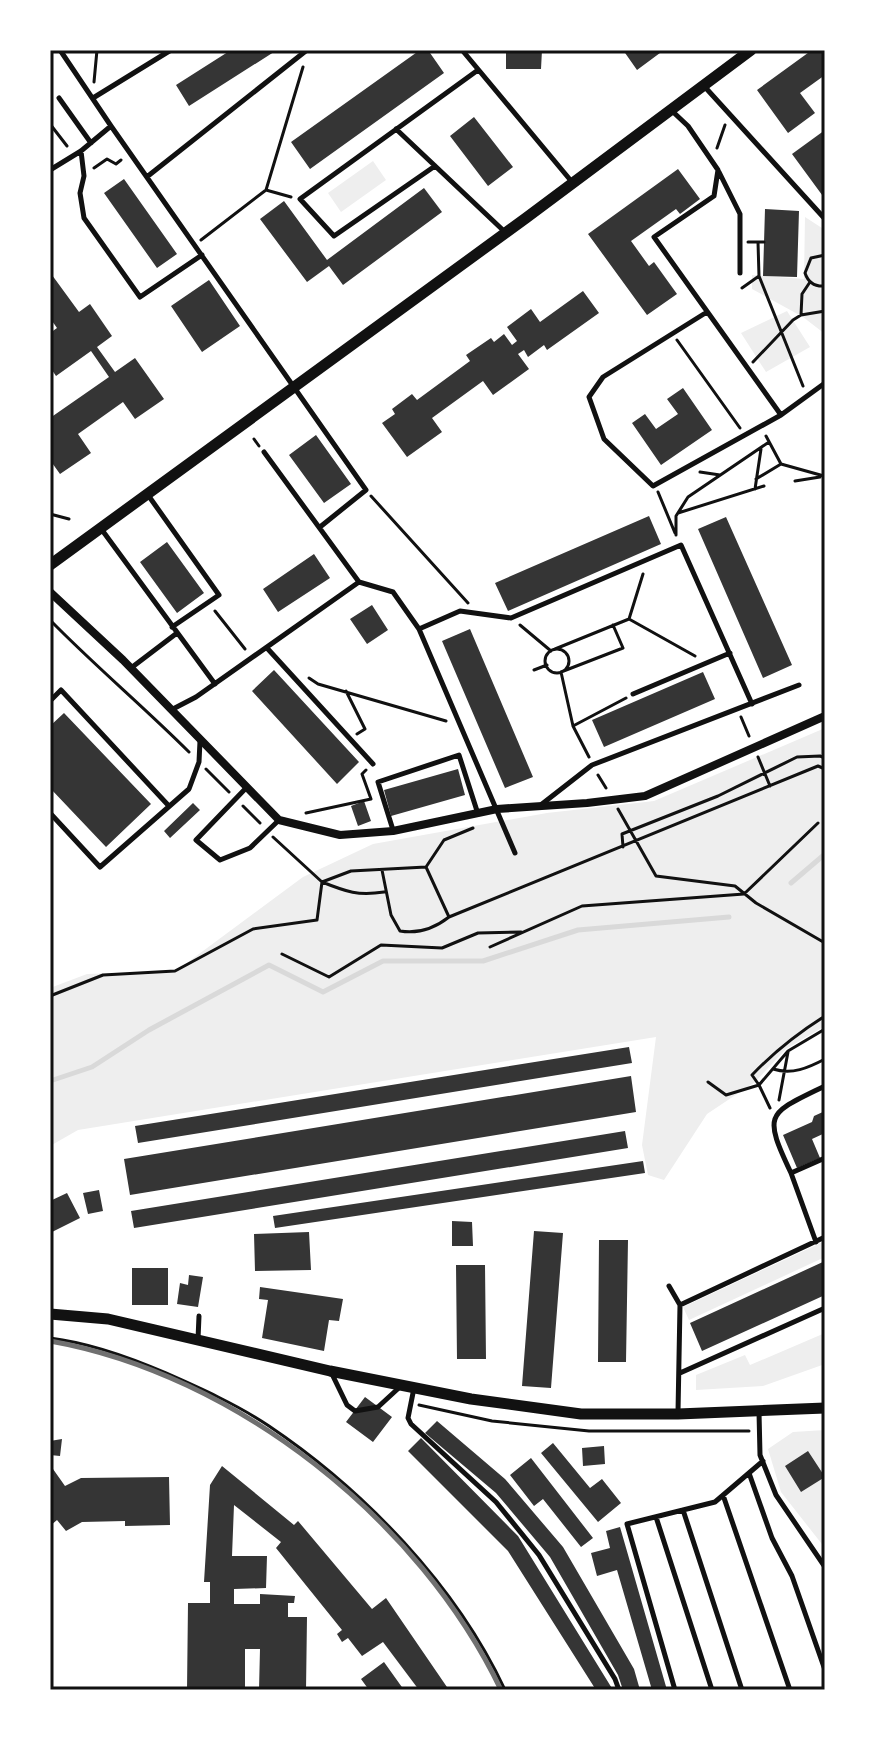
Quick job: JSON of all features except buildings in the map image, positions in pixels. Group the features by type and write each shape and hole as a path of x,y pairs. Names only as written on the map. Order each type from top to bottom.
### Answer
{"street":[{"path":"52,559 100,528 506,233 751,50"},
{"path":"50,592 131,668 279,820 340,835 393,831 497,809 645,796 825,716"},
{"path":"50,1314 108,1319 330,1371 471,1399 581,1414 825,1408"}],"lane":[{"path":"60,50 366,490 320,527"},
{"path":"93,98 171,50"},
{"path":"148,176 307,50"},
{"path":"462,50 573,183"},
{"path":"435,166 334,236 300,199 478,70"},
{"path":"703,85 825,219"},
{"path":"59,98 91,143"},
{"path":"671,110 688,126 718,170 740,214 740,273"},
{"path":"50,170 81,151 111,126"},
{"path":"396,129 506,233"},
{"path":"81,151 84,176 80,193 84,218 140,297 202,255"},
{"path":"718,170 714,196 654,237 781,415"},
{"path":"707,312 603,377 589,397 604,439 653,486 781,415 825,383"},
{"path":"264,452 359,582 393,592 419,629 515,853"},
{"path":"131,668 219,595 146,494"},
{"path":"100,528 215,684"},
{"path":"419,629 460,611 511,618 681,545 752,704"},
{"path":"170,710 252,659 359,582"},
{"path":"267,648 373,764"},
{"path":"633,694 730,653"},
{"path":"541,805 592,765 799,685"},
{"path":"50,701 61,690 168,805"},
{"path":"50,813 100,867 189,789 199,762 200,740"},
{"path":"393,831 378,782 459,755 478,814"},
{"path":"247,787 196,840 220,860 250,848 279,820"},
{"path":"816,1242 791,1173 773,1136 775,1119 785,1106 825,1086"},
{"path":"791,1173 825,1158"},
{"path":"680,1305 825,1237"},
{"path":"669,1286 680,1305 678,1414"},
{"path":"680,1373 825,1308"},
{"path":"197,1340 199,1316"},
{"path":"330,1371 347,1405 355,1411 378,1407 408,1386"},
{"path":"408,1386 408,1418 411,1424 496,1502 539,1555 619,1690"},
{"path":"759,1412 763,1461 776,1495 825,1567"},
{"path":"675,1690 627,1524 715,1502 763,1461"},
{"path":"749,1473 772,1538 792,1576 825,1670"},
{"path":"723,1495 790,1690"},
{"path":"683,1510 742,1690"},
{"path":"656,1517 712,1690"}],"path":[{"path":"93,98 97,50"},
{"path":"195,245 266,190 303,64"},
{"path":"50,124 68,149 81,151"},
{"path":"717,147 725,125"},
{"path":"84,176 107,159 116,164 131,154"},
{"path":"266,190 300,199"},
{"path":"741,242 764,242"},
{"path":"758,242 759,276 807,396"},
{"path":"825,255 816,255 807,262 805,273 810,282 825,286"},
{"path":"742,288 759,276"},
{"path":"801,315 802,294 810,282"},
{"path":"758,360 793,320 801,315 825,311"},
{"path":"673,334 745,434"},
{"path":"760,425 781,464 824,476"},
{"path":"656,485 660,502 676,535 678,513 688,497 769,442"},
{"path":"755,489 761,447"},
{"path":"824,476 825,452"},
{"path":"756,479 781,464"},
{"path":"696,472 720,475"},
{"path":"795,481 824,476"},
{"path":"678,513 764,486"},
{"path":"366,490 476,611"},
{"path":"50,514 69,519"},
{"path":"613,625 623,648 561,672 554,672 547,665 546,659 553,650 613,625 629,619 645,575 637,564"},
{"path":"208,602 252,659"},
{"path":"511,618 553,650 563,650 568,656 567,667 561,672"},
{"path":"629,619 699,658 702,665"},
{"path":"50,620 94,666 156,718 322,882 363,895 384,892"},
{"path":"534,670 547,665"},
{"path":"561,672 573,726 592,765"},
{"path":"291,674 300,674 318,684 461,726"},
{"path":"346,691 365,729"},
{"path":"573,726 633,694"},
{"path":"623,847 622,834 718,796 797,757 825,758"},
{"path":"382,870 391,915 400,931 413,933 818,766 825,769"},
{"path":"279,820 371,799"},
{"path":"426,867 444,840 496,817 497,809"},
{"path":"490,947 582,906 744,894 818,823"},
{"path":"634,842 656,876 735,886 756,903 825,943"},
{"path":"322,882 351,871 426,867"},
{"path":"426,867 449,917"},
{"path":"50,996 103,975 175,971 253,929 317,920 322,882"},
{"path":"282,954 329,977 381,945 442,948 478,933 525,931"},
{"path":"775,1119 752,1075 800,1031 825,1016"},
{"path":"708,1082 726,1095 759,1085 788,1051 825,1029"},
{"path":"775,1119 788,1051"},
{"path":"773,1069 784,1072 806,1068 825,1059"},
{"path":"50,1338 118,1354 188,1383 268,1425 339,1481 413,1552 461,1612 505,1690"}],"shaded area":[{"path":"373,161 386,180 341,212 328,193"},
{"path":"805,217 825,230 825,334 803,317 752,289 752,275 804,279"},
{"path":"787,311 810,347 766,372 741,333"},
{"path":"825,728 825,1026 786,1049 755,1082 707,1114 664,1180 648,1175 642,1145 656,1037 78,1130 50,1146 50,988 87,974 176,971 303,877 373,844 547,813 654,801"},
{"path":"825,1241 825,1257 689,1320 683,1307"},
{"path":"825,1333 825,1364 763,1386 696,1390 696,1375 745,1355 750,1365"},
{"path":"825,1430 825,1548 781,1492 768,1449 793,1432"}],"waterway":[{"path":"791,883 825,854"},
{"path":"50,1081 92,1067 149,1030 269,965 323,992 383,961 483,961 578,930 729,917"}],"railway":[{"path":"50,1341 119,1358 188,1386 253,1421 315,1464 372,1514 423,1568 466,1628 501,1690"}]}
